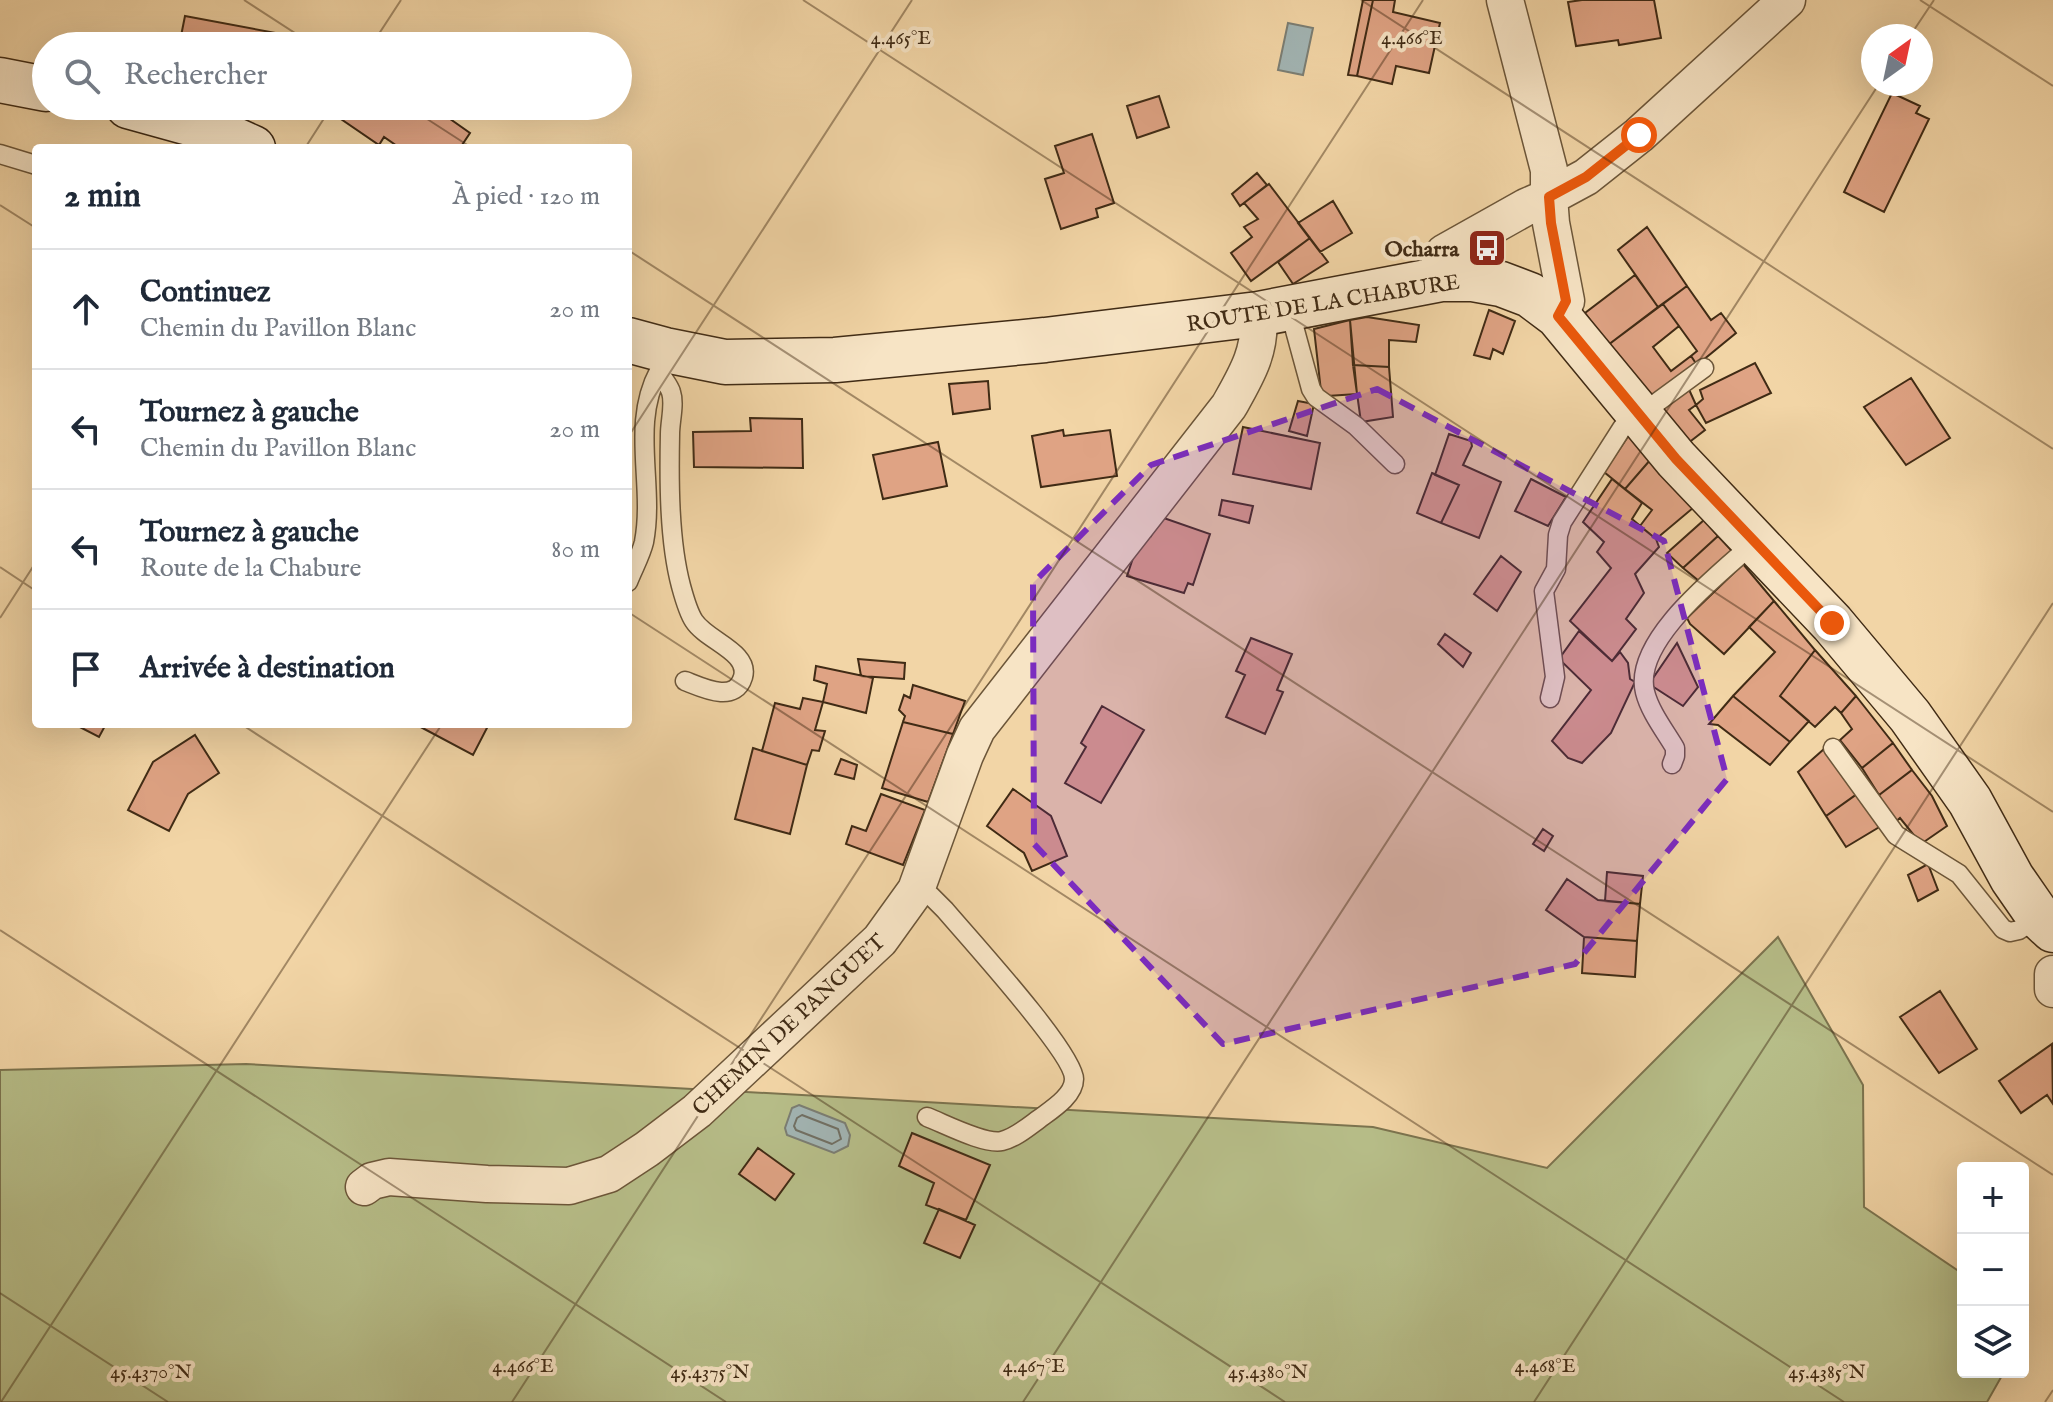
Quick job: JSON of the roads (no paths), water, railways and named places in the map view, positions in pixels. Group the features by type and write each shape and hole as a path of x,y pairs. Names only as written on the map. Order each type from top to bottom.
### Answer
{"main road":[{"path":"0,80 32,86"},
{"path":"179,120 211,129 244,144"},
{"name":"ROUTE DE LA CHABURE","path":"651,354 725,362 835,360 1045,340 1275,310 1442,279 1473,279 1501,284 1530,295 1558,316 1676,459 1832,623 1910,716 1970,801 2012,878 2046,923"}],"street":[{"path":"1505,0 1549,170 1551,223 1566,301 1558,316"},
{"path":"1442,279 1440,260 1444,253 1586,177 1639,135 1787,0"},
{"name":"CHEMIN DE PANGUET","path":"364,1187 372,1181 389,1177 569,1186 609,1174 697,1111 880,940 916,890 977,729 1229,406 1249,371 1275,310"},
{"path":"2053,974 2053,989"}],"lane":[{"path":"0,154 32,164"},
{"path":"1275,310 1293,323 1311,389 1316,397 1369,437 1395,464"},
{"path":"632,572 643,544 646,520 646,401 651,354"},
{"path":"651,354 671,389 674,542 681,586 694,620 709,638 740,658 745,668 743,680 728,692 717,693 685,681"},
{"path":"1550,698 1555,677 1544,591 1556,569 1562,522 1622,428 1704,368"},
{"path":"1672,764 1675,748 1645,691 1647,664 1662,635 1682,608 1756,541"},
{"path":"1833,748 1896,835 1959,874 2003,929 2010,932 2046,923"},
{"path":"916,890 931,896 945,910 1052,1038 1071,1065 1074,1080 1070,1093 1061,1102 1003,1141 991,1142 927,1117"}],"water":[{"path":"1288,23 1313,28 1303,75 1278,70"},
{"path":"799,1105 845,1123 850,1135 848,1146 834,1153 787,1135 785,1128 792,1108"}],"place":[{"name":"Ocharra","path":"1487,248"}]}
